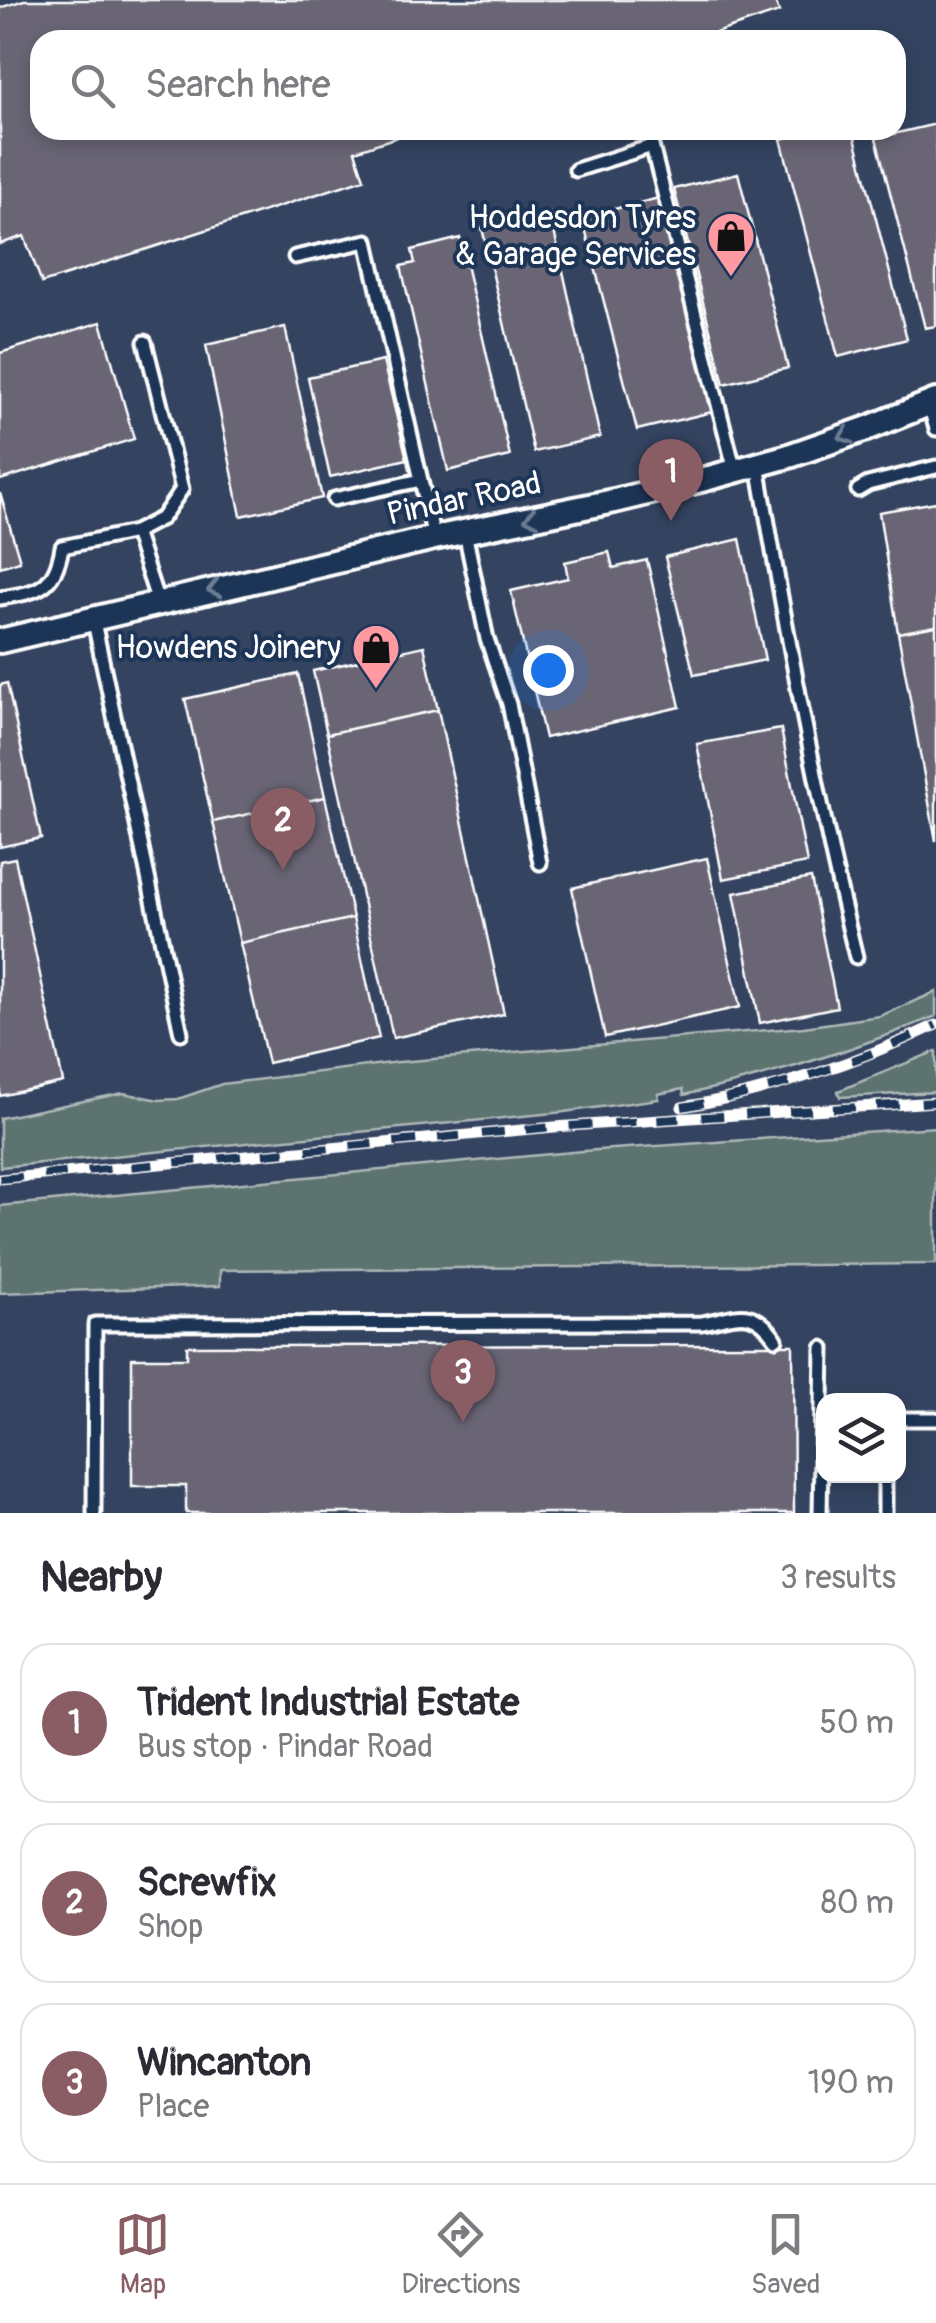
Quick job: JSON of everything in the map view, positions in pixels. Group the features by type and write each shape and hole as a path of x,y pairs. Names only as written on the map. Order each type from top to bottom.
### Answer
{"street":[{"name":"Pindar Road","path":"0,640 735,471 866,429 933,402"}],"lane":[{"path":"576,170 652,146 735,471"},
{"path":"295,257 367,241 434,538"},
{"path":"0,598 36,592 58,570 62,547 135,532 162,518 182,489 145,342"},
{"path":"933,402 936,428"},
{"path":"758,465 829,847 856,957"},
{"path":"858,490 936,467"},
{"path":"334,499 421,480"},
{"path":"135,532 158,602"},
{"path":"465,532 488,639 509,704 540,862"},
{"path":"92,617 181,1033"},
{"path":"94,1513 95,1324 702,1324 738,1315 752,1316 776,1339"},
{"path":"820,1513 822,1348"},
{"path":"906,1420 936,1419"},
{"path":"885,1483 886,1513"}],"green space":[{"path":"936,992 936,1016 812,1061 684,1095 683,1089 658,1094 659,1099 564,1112 0,1167 0,1118 123,1093 159,1100 178,1099 222,1084 399,1062 804,1027 880,1016"},
{"path":"936,1051 936,1092 840,1097 838,1091"},
{"path":"936,1127 936,1264 220,1270 220,1286 0,1293 0,1206 583,1151"}],"building":[{"path":"24,0 775,0 779,12 724,30 30,30 30,140 388,140 355,151 364,179 42,283 24,236 0,244 0,8"},
{"path":"936,124 936,326 925,328 877,140 906,140 906,131"},
{"path":"781,140 856,140 907,339 838,357"},
{"name":"Hoddesdon Tyres & Garage Services","path":"738,173 788,368 724,384 674,189"},
{"path":"659,198 712,412 637,430 582,217"},
{"path":"550,213 600,437 534,452 482,228"},
{"path":"460,238 510,456 448,471 401,266 415,263 412,250"},
{"path":"101,322 134,439 0,480 0,353"},
{"path":"285,327 322,498 241,516 206,345"},
{"path":"383,361 407,459 330,477 308,377"},
{"path":"0,493 20,561 0,567"},
{"path":"936,502 936,626 898,633 879,512"},
{"path":"740,539 765,660 694,675 665,557"},
{"path":"609,552 613,568 647,560 680,707 545,738 511,591 568,578 565,562"},
{"path":"936,626 936,841 898,633"},
{"name":"Howdens Joinery","path":"424,646 438,710 327,734 313,671"},
{"path":"298,674 325,797 213,822 185,699"},
{"path":"7,683 41,838 0,847 0,685"},
{"path":"438,710 504,1014 393,1038 327,734"},
{"path":"781,729 807,863 723,879 697,744"},
{"path":"325,797 353,918 240,943 213,822"},
{"path":"15,858 63,1082 0,1096 0,861"},
{"path":"707,858 740,1007 605,1037 572,888"},
{"path":"811,878 837,1007 760,1023 734,893"},
{"path":"353,918 379,1038 268,1063 240,943"},
{"path":"793,1345 794,1513 186,1513 186,1486 132,1486 132,1358 187,1358 187,1346"}],"railway":[{"path":"682,1107 812,1075 936,1025"},
{"path":"0,1179 554,1127 936,1102"}],"place":[{"name":"Hoddesdon Tyres & Garage Services","path":"731,278"},
{"name":"Trident Industrial Estate","path":"671,521"},
{"name":"Howdens Joinery","path":"376,690"},
{"name":"Screwfix","path":"283,870"},
{"name":"Wincanton","path":"463,1422"}]}
